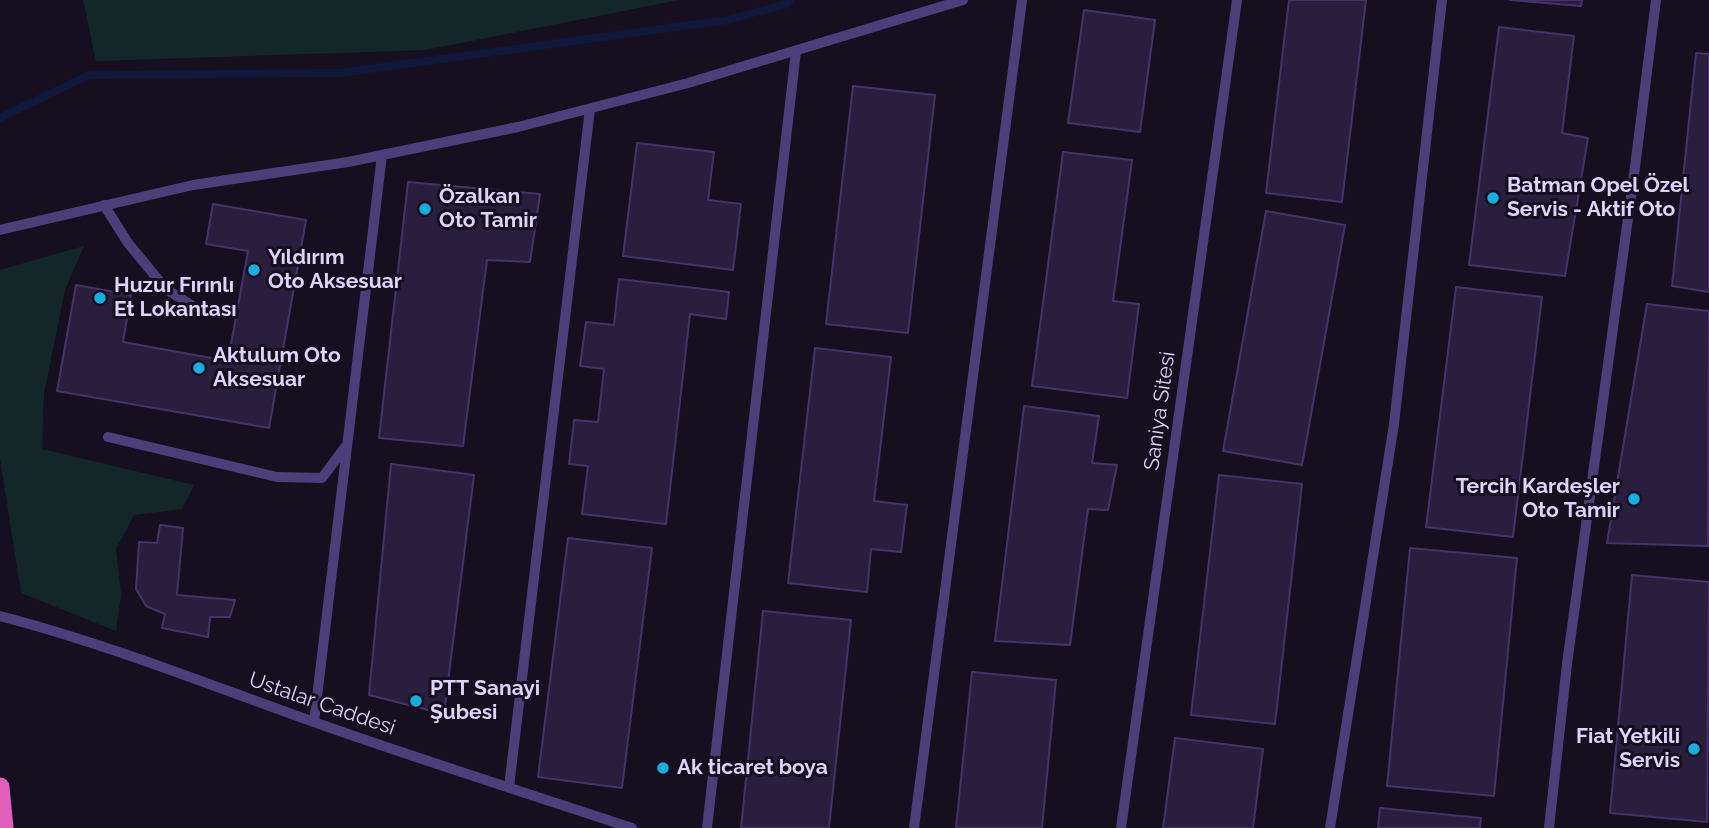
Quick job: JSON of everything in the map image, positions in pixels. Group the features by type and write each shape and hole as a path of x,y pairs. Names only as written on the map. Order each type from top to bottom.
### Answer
{"highway":[{"path":"0,787 4,828"}],"lane":[{"path":"0,230 193,185 382,155 519,127 688,83 963,0"},
{"path":"914,828 1022,0"},
{"name":"Saniya Sitesi","path":"1121,828 1237,0"},
{"path":"1330,828 1394,424 1442,0"},
{"path":"1549,828 1567,664 1656,0"},
{"path":"707,828 796,51"},
{"path":"509,787 590,109"},
{"path":"314,722 382,155"},
{"path":"104,205 128,243 166,289 199,310"},
{"path":"108,437 276,477 322,478 347,444"},
{"name":"Ustalar Caddesi","path":"0,616 48,628 142,659 314,722 632,828"}],"green space":[{"path":"83,0 679,0 425,50 96,61"},
{"path":"84,246 65,290 44,393 42,449 194,485 182,509 134,515 116,549 121,595 116,631 21,593 0,458 0,270"}],"building":[{"path":"1289,0 1366,0 1342,202 1266,193"},
{"path":"1510,0 1582,0 1581,6"},
{"path":"1084,10 1155,20 1140,132 1068,123"},
{"path":"1499,27 1574,36 1562,133 1588,138 1565,276 1469,265"},
{"path":"1696,53 1709,54 1709,292 1672,286"},
{"path":"853,86 935,95 908,333 826,324"},
{"path":"637,143 714,152 708,200 741,204 733,270 623,256"},
{"path":"1063,152 1132,160 1113,301 1139,304 1127,398 1032,386"},
{"path":"408,182 540,194 530,262 487,260 463,446 379,438"},
{"path":"213,204 306,220 269,428 57,391 76,285 131,295 123,342 228,361 248,251 206,244"},
{"path":"1266,211 1345,225 1302,465 1223,451"},
{"path":"619,279 729,292 726,319 690,314 666,524 582,514 588,466 569,464 574,420 598,422 604,369 580,366 586,322 614,325"},
{"path":"1456,287 1542,297 1513,537 1426,527"},
{"path":"1647,304 1709,311 1708,546 1607,543"},
{"path":"815,348 891,357 874,501 907,505 901,552 871,549 867,592 788,583"},
{"path":"1024,406 1099,416 1092,463 1117,465 1108,510 1088,509 1070,645 995,641"},
{"path":"391,464 474,475 444,714 369,695"},
{"path":"1219,475 1302,484 1275,724 1191,715"},
{"path":"160,525 183,528 177,595 235,600 230,617 210,617 208,637 162,628 165,614 146,606 136,589 139,542 157,543"},
{"path":"568,538 652,548 622,788 538,777"},
{"path":"1410,548 1517,558 1494,796 1387,786"},
{"path":"1632,575 1709,582 1707,822 1610,813"},
{"path":"763,611 851,620 829,828 741,828"},
{"path":"972,672 1056,680 1042,828 956,828"},
{"path":"1175,738 1263,749 1253,828 1163,828"},
{"path":"1380,808 1481,818 1480,828 1378,828"}],"waterway":[{"path":"0,118 89,75 340,73 727,20 787,4 791,0"}],"place":[{"name":"Batman Opel Özel Servis - Aktif Oto","path":"1493,198"},
{"name":"Özalkan Oto Tamir","path":"425,209"},
{"name":"Yıldırım Oto Aksesuar","path":"254,270"},
{"name":"Huzur Fırınlı Et Lokantası","path":"100,298"},
{"name":"Aktulum Oto Aksesuar","path":"199,368"},
{"name":"Tercih Kardeşler Oto Tamir","path":"1634,499"},
{"name":"PTT Sanayi Şubesi","path":"416,701"},
{"name":"Fiat Yetkili Servis","path":"1694,749"},
{"name":"Ak ticaret boya","path":"663,768"}]}
